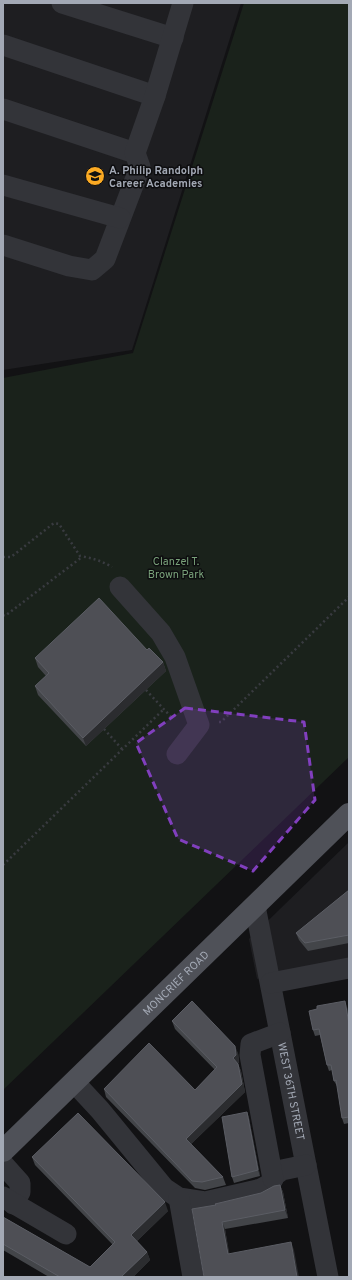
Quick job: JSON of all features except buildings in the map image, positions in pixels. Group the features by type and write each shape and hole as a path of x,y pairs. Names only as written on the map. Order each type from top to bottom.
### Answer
{"main road":[{"name":"MONCRIEF ROAD","path":"3,1151 349,814"}],"street":[{"path":"62,3 173,38"},
{"path":"3,245 70,266 92,270 105,259 140,167 136,153 183,3"},
{"path":"3,45 155,96"},
{"path":"3,109 136,153"},
{"path":"3,185 120,218"},
{"path":"120,588 161,633 175,657 195,731 178,754"},
{"name":"WEST 36TH STREET","path":"255,906 328,1277"},
{"path":"271,984 349,968"},
{"path":"273,1179 250,1055 251,1044 280,1034"},
{"path":"74,1082 100,1110 164,1188 179,1198 205,1202 261,1189 270,1184 282,1170 306,1165"},
{"path":"3,1164 20,1183 20,1192 8,1201 66,1234"},
{"path":"179,1198 193,1277"}],"path":[{"path":"3,557 11,557 54,523 59,524 80,556 83,557 5,616 3,615"},
{"path":"146,690 164,709 195,731 221,722 349,597"},
{"path":"3,865 164,709"},
{"path":"104,729 122,749"}],"highlighted area":[{"path":"185,708 304,722 315,800 253,871 178,839 136,743"}],"shaded area":[{"name":"A. Philip Randolph Career Academies","path":"3,3 241,3 132,350 3,370"},
{"path":"349,842 349,959 257,979 249,939"}],"green space":[{"name":"Clanzel T. Brown Park","path":"244,3 349,3 349,757 3,1090 3,378 133,353"}],"place":[{"name":"A. Philip Randolph Career Academies","path":"95,176"}]}
